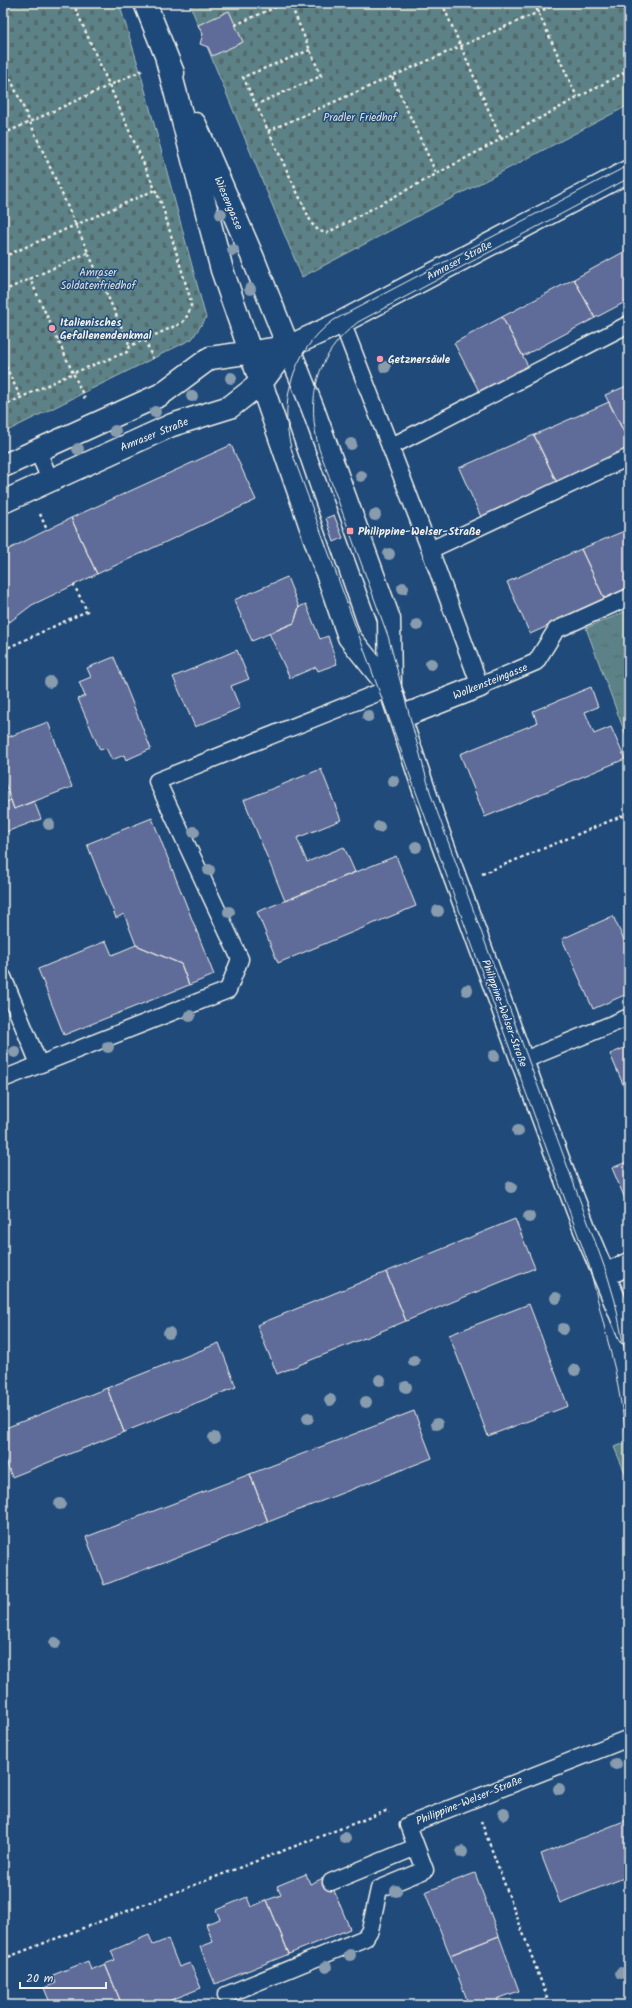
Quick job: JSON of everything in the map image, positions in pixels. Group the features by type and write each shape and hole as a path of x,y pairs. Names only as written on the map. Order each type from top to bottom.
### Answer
{"street":[{"name":"Wiesengasse","path":"145,3 167,60 253,258 288,347"},
{"name":"Wiesengasse","path":"167,60 222,270 251,351"},
{"name":"Amraser Straße","path":"3,466 160,395 210,358 251,351 288,347 342,322 629,171"},
{"name":"Amraser Straße","path":"3,502 172,425 230,407 262,382 288,347"},
{"name":"Philippine-Welser-Straße","path":"288,347 324,438 389,619 390,688 457,884 585,1230 629,1334"},
{"name":"Philippine-Welser-Straße","path":"251,351 349,637 390,688"},
{"name":"Wolkensteingasse","path":"400,717 480,686"},
{"path":"604,1275 629,1264"}],"lane":[{"path":"342,322 430,550 480,686"},
{"path":"390,447 629,324"},
{"path":"38,451 50,480"},
{"path":"430,550 629,457"},
{"name":"Wolkensteingasse","path":"480,686 536,662 556,630 629,597"},
{"path":"3,1079 228,990 240,959 157,780 390,688"},
{"path":"3,977 38,1064"},
{"path":"522,1061 555,1049 629,1017"},
{"name":"Philippine-Welser-Straße","path":"226,1995 365,1938 370,1930 379,1889 425,1870 408,1825 472,1798 629,1738"},
{"path":"331,1882 416,1847"}],"path":[{"path":"3,8 14,3"},
{"path":"73,3 162,205 187,283 191,306 188,315 182,323 130,346"},
{"path":"235,24 285,3"},
{"path":"255,105 321,76 290,3"},
{"path":"442,3 502,139"},
{"path":"534,3 577,97"},
{"path":"268,131 559,3"},
{"path":"623,3 629,18"},
{"path":"310,50 243,78 312,224 316,229 323,232 330,232 629,70"},
{"path":"3,134 108,84 167,60"},
{"path":"3,62 77,224 130,346 128,352 73,374 3,406"},
{"path":"392,77 437,175"},
{"path":"3,257 155,190"},
{"path":"3,291 89,252"},
{"path":"30,279 73,374"},
{"path":"145,340 153,359"},
{"path":"3,361 21,398"},
{"path":"3,650 87,611 74,585"},
{"path":"457,884 629,813"},
{"path":"472,1798 550,2005"},
{"path":"3,1959 386,1811 408,1825"}],"green space":[{"name":"Amraser Soldatenfriedhof","path":"3,3 119,3 140,71 206,318 192,339 3,433"},
{"name":"Pradler Friedhof","path":"189,3 629,3 629,105 302,277"},
{"path":"629,610 629,744 586,628"},
{"path":"629,1442 629,1482 614,1447"}],"building":[{"path":"229,11 243,42 212,56 208,47 200,44 203,34 198,25"},
{"path":"629,249 629,300 595,318 574,279"},
{"path":"574,279 595,318 523,356 502,317"},
{"path":"502,317 528,366 480,393 454,343"},
{"path":"629,385 629,442 605,395"},
{"path":"609,402 629,442 629,451 557,483 534,435"},
{"path":"534,435 557,483 481,517 459,468"},
{"path":"231,445 256,500 97,574 71,518"},
{"path":"334,515 343,538 334,542 326,518"},
{"path":"71,518 97,574 32,605 3,627 3,554 11,548"},
{"path":"629,529 629,590 605,600 581,549"},
{"path":"581,549 605,600 530,634 507,582"},
{"path":"287,577 299,607 294,623 252,641 234,600"},
{"path":"306,604 320,639 328,636 337,664 318,671 316,667 290,678 269,633 294,623 299,607"},
{"path":"237,650 249,679 231,686 240,708 195,727 173,677"},
{"path":"114,657 151,749 126,760 124,755 112,760 106,748 100,750 78,699 85,696 79,682 91,677 87,668"},
{"path":"591,687 598,707 585,712 594,734 611,727 625,759 485,817 460,754 537,723 533,711"},
{"path":"48,722 72,787 14,809 3,778 3,739"},
{"path":"321,769 341,820 297,838 307,862 344,847 355,872 285,901 244,800"},
{"path":"11,800 14,809 34,801 41,819 3,833 3,803"},
{"path":"152,818 214,975 189,985 181,964 136,945 124,914 116,918 87,844"},
{"path":"396,856 416,906 278,963 257,912"},
{"path":"613,916 629,951 629,993 593,1009 562,939"},
{"path":"106,941 112,955 136,945 181,964 189,985 64,1035 38,969"},
{"path":"629,1046 629,1098 610,1054"},
{"path":"629,1161 629,1208 612,1168"},
{"path":"515,1219 535,1268 406,1321 386,1272"},
{"path":"386,1272 406,1321 277,1374 257,1325"},
{"path":"529,1304 568,1406 488,1436 449,1335"},
{"path":"219,1343 236,1387 124,1432 107,1388"},
{"path":"107,1388 124,1432 12,1477 3,1454 3,1429"},
{"path":"414,1411 432,1458 268,1522 250,1474"},
{"path":"250,1474 268,1522 104,1585 86,1537"},
{"path":"629,1819 629,1876 560,1903 541,1854"},
{"path":"475,1873 499,1936 450,1955 425,1892"},
{"path":"306,1874 310,1884 328,1876 350,1929 289,1954 267,1900 281,1895 277,1886"},
{"path":"247,1897 251,1907 267,1900 289,1954 215,1984 200,1947 213,1942 206,1924 220,1919 216,1910"},
{"path":"149,1935 153,1945 168,1939 179,1967 190,1963 201,1988 159,2005 122,2005 105,1964 115,1960 111,1951"},
{"path":"499,1936 519,1991 497,1999 500,2005 469,2005 450,1955"},
{"path":"88,1961 91,1970 105,1964 122,2005 51,2005 44,1988 56,1983 53,1975"}],"tram line":[{"path":"629,165 334,320 319,333 307,348 298,364 291,382 287,419 289,439 294,458 589,1265 615,1370 629,1448"},
{"path":"629,178 358,322 343,335 323,364 314,396 315,431 319,449 388,636 431,795 607,1274 615,1301 629,1373"}],"place":[{"name":"Italienisches Gefallenendenkmal","path":"52,328"},
{"name":"Getznersäule","path":"380,359"},
{"name":"Philippine-Welser-Straße","path":"350,531"}]}
